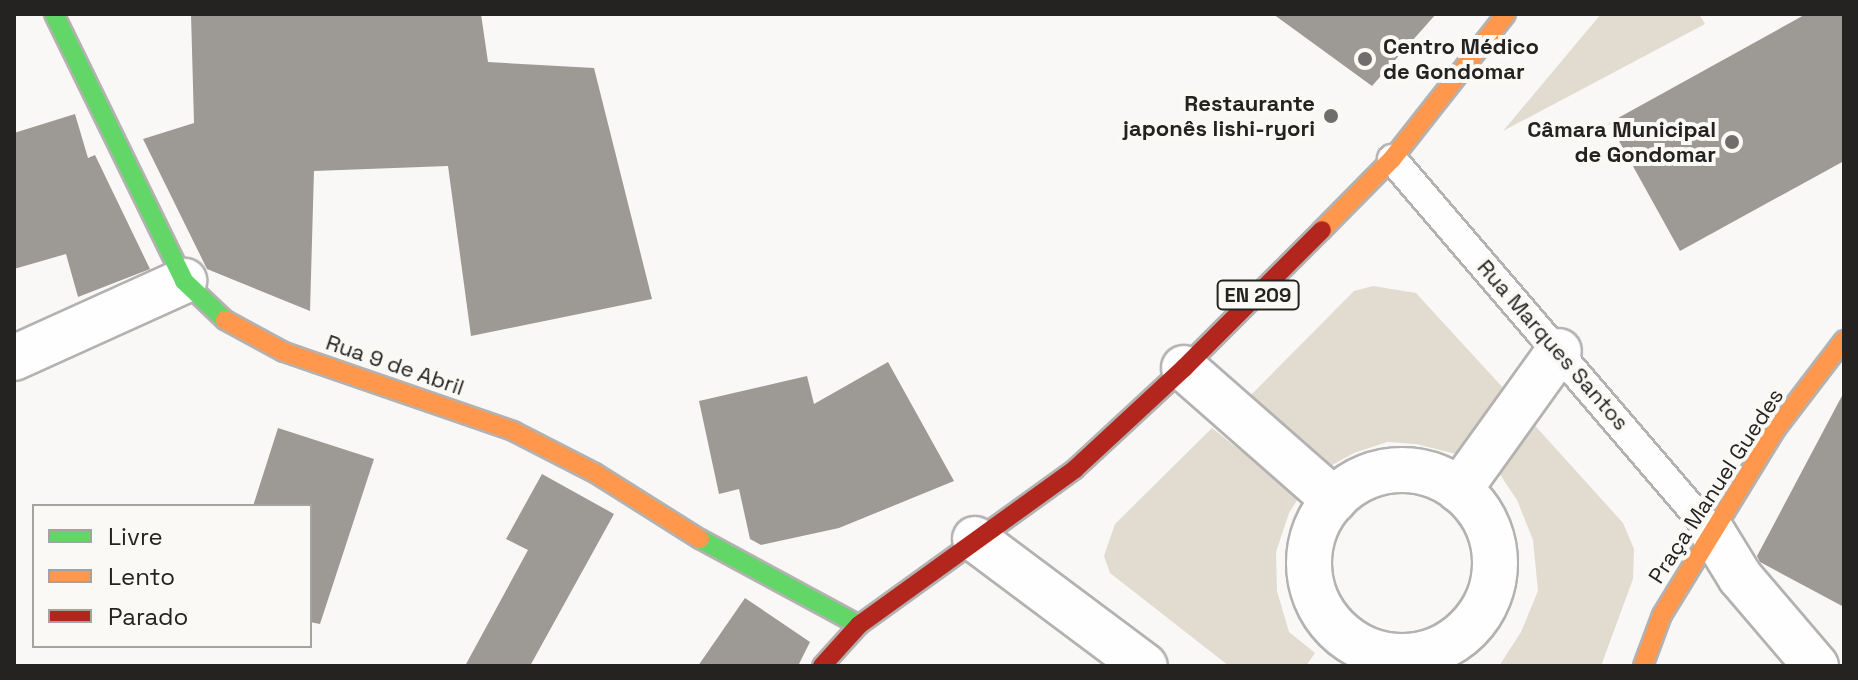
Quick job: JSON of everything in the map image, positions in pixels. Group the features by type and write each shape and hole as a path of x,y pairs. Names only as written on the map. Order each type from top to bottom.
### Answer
{"main road":[{"name":"Rua 9 de Abril","path":"54,14 184,281 231,326 284,352 513,431 595,473 716,549 859,625"},
{"name":"EN 209","path":"822,666 859,625 1075,469 1184,368 1392,159 1506,14"},
{"name":"Praça Manuel Guedes","path":"1643,666 1662,615 1776,429 1844,340"}],"street":[{"path":"14,358 184,281"},
{"path":"1459,490 1559,351"},
{"path":"1184,368 1334,500"},
{"path":"1388,470 1419,471 1449,481 1459,490 1473,501 1488,527 1495,557 1492,586 1480,615 1459,636 1432,651 1402,656 1373,652 1346,654 1312,588 1309,557 1316,526 1334,500 1358,481 1388,470"},
{"path":"1713,533 1740,577 1816,666"},
{"path":"975,539 1145,666"}],"lane":[{"name":"Rua Marques Santos","path":"1392,159 1713,533"}],"shaded area":[{"path":"1601,14 1699,14 1705,24 1503,131"},
{"path":"1373,286 1416,293 1505,390 1456,454 1416,444 1387,442 1354,453 1325,469 1248,398 1354,291"},
{"path":"1529,419 1623,523 1634,549 1633,579 1601,666 1499,666 1521,632 1538,591 1533,540 1517,500 1497,470"},
{"path":"1212,428 1299,497 1289,513 1276,552 1277,591 1289,632 1315,653 1306,666 1229,666 1110,573 1104,556 1115,524"}],"building":[{"path":"191,14 481,14 488,62 594,68 652,299 471,336 448,166 314,171 310,311 207,269 143,139 194,123"},
{"name":"Centro Médico de Gondomar","path":"1273,14 1436,14 1372,86"},
{"name":"Câmara Municipal de Gondomar","path":"1806,14 1844,14 1844,161 1680,251 1609,123"},
{"path":"75,114 88,158 95,155 150,269 78,297 66,254 14,269 14,133"},
{"path":"888,362 954,481 839,528 761,545 750,539 739,489 719,494 699,401 807,376 814,404"},
{"path":"1844,392 1844,607 1760,562 1757,556"},
{"path":"278,428 374,459 320,624 312,622 312,504 254,504"},
{"path":"542,474 614,514 530,666 465,666 528,550 506,539"},
{"path":"745,598 810,642 798,666 698,666"}],"traffic: fast":[{"path":"54,14 184,281 225,320"},
{"path":"700,539 859,625"}],"traffic: slow":[{"path":"1322,230 1392,159 1506,14"},
{"path":"225,320 284,352 513,431 595,473 700,539"},
{"path":"1643,666 1662,615 1776,429 1844,340"}],"traffic: jam":[{"path":"822,666 859,625 1075,469 1184,368 1322,230"}],"place":[{"name":"Centro Médico de Gondomar","path":"1365,59"},
{"name":"Restaurante japonês lishi-ryori","path":"1331,116"},
{"name":"Câmara Municipal de Gondomar","path":"1732,142"}]}
